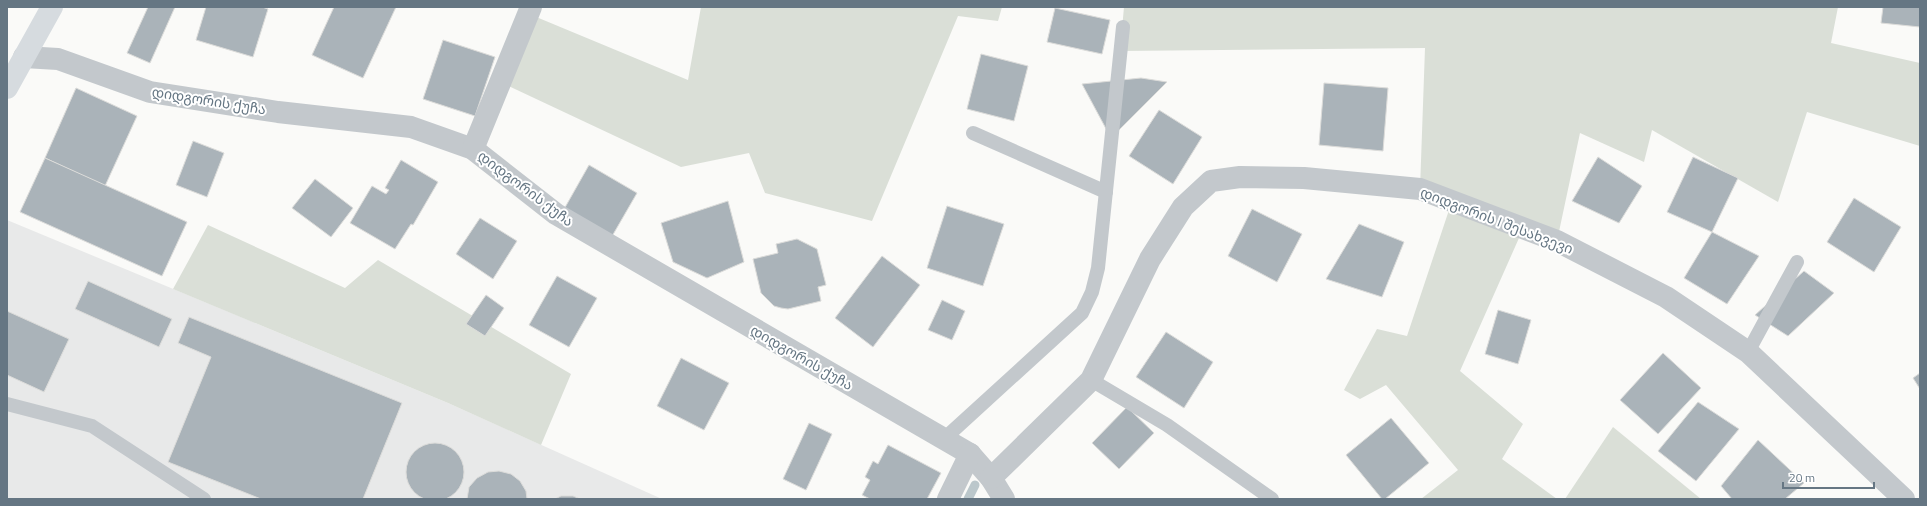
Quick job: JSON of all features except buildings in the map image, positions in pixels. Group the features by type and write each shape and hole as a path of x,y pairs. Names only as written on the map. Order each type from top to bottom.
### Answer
{"street":[{"path":"7,88 52,7"},
{"path":"473,149 531,7"},
{"name":"დიდგორის ქუჩა","path":"24,57 58,59 150,92 278,112 411,127 473,149 556,214 945,438 970,454 991,478 1004,499"},
{"name":"დიდგორის I შესახვევი","path":"991,478 1091,380 1150,260 1183,207 1211,181 1240,177 1304,178 1420,189 1557,241 1666,297 1748,352 1904,499"},
{"path":"948,499 970,454"}],"lane":[{"path":"945,438 1082,313 1092,292 1098,268 1123,27"},
{"path":"973,133 1106,192"},
{"path":"1748,352 1797,262"},
{"path":"1091,380 1167,425 1272,499"},
{"path":"7,404 92,426 204,499"}],"shaded area":[{"path":"701,7 1002,7 998,21 958,16 872,221 765,193 749,153 681,167 500,82 529,14 688,80"},
{"path":"1124,7 1838,7 1831,43 1920,63 1920,146 1807,112 1778,202 1652,130 1644,162 1580,133 1557,241 1523,229 1460,371 1523,424 1502,459 1557,499 1421,499 1458,470 1386,385 1360,399 1344,390 1377,329 1407,336 1452,201 1420,189 1425,48 1120,51"},
{"path":"7,220 448,403 662,499 7,499"},
{"path":"208,225 345,288 378,260 571,374 541,445 448,403 173,289"},
{"path":"1613,427 1701,499 1565,499"}],"waterway":[{"path":"968,499 975,485"}]}
